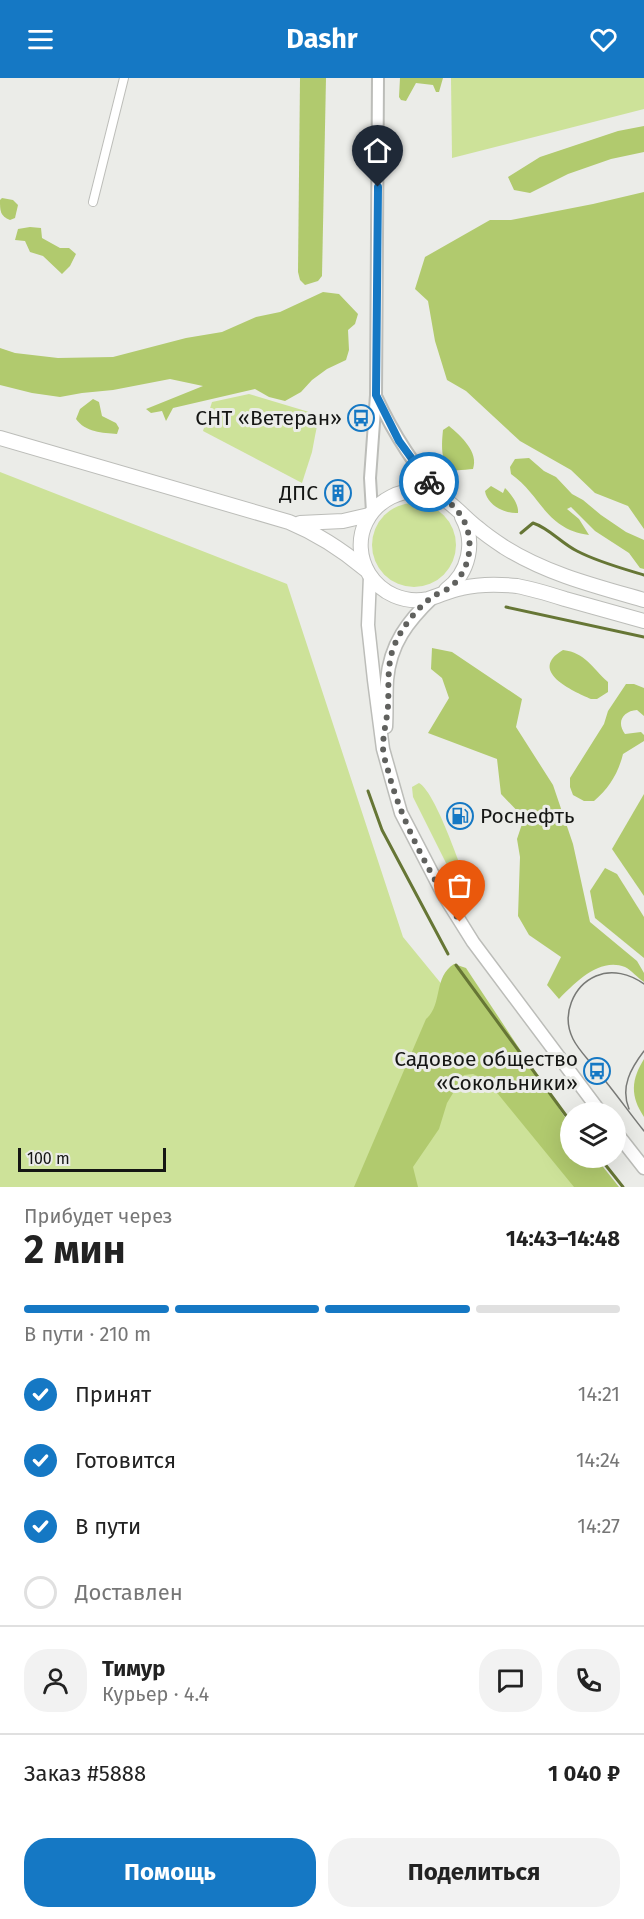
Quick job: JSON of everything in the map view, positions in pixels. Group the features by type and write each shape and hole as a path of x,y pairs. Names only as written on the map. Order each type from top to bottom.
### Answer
{"highway":[{"path":"0,438 289,522 317,534 343,550 368,573"},
{"path":"644,600 561,575 532,562 504,547 442,498 427,492 411,491 394,495 380,503 363,528 360,542 361,557 368,573 374,582 386,592 399,598 413,600 464,587 517,586 644,621"},
{"path":"437,595 453,585 462,574 469,554 469,533 464,519 455,508"},
{"path":"289,522 316,524 343,521 371,514"}],"main road":[{"path":"371,514 370,478 376,395 378,78"},
{"path":"376,395 390,426 408,456 442,498"},
{"path":"368,573 368,625 383,749 401,813 443,894 473,942 593,1102"},
{"path":"383,749 388,706 387,681 392,651 404,627 437,595"},
{"path":"626,1145 644,1168"}],"street":[{"path":"93,202 124,78"}],"green space":[{"path":"300,78 326,78 322,276 318,281 305,285 300,280 298,272"},
{"path":"400,78 443,78 439,92 436,92 433,85 416,83 406,101 399,97"},
{"path":"451,78 644,78 644,109 452,158"},
{"path":"644,126 644,152 611,159 568,174 530,193 514,190 508,177 540,157 618,131"},
{"path":"644,192 644,529 628,506 595,493 571,470 520,441 466,391 447,380 435,341 428,301 415,289 425,257 490,220 511,220"},
{"path":"2,198 13,200 18,205 15,218 10,220 2,215 0,200"},
{"path":"41,228 42,238 60,248 69,248 76,254 70,266 62,274 43,256 30,252 25,241 15,240 18,229"},
{"path":"323,292 339,294 358,314 355,324 348,330 349,350 346,360 327,369 301,392 285,401 269,397 255,389 173,408 166,421 162,411 151,413 146,409 203,386 170,379 60,397 0,385 0,348 15,353 58,358 113,357 186,338 222,332 256,317 280,312"},
{"path":"249,394 319,415 312,452 302,483 203,431 212,402"},
{"path":"93,399 99,402 102,416 116,423 119,428 117,434 89,429 76,419 80,409"},
{"path":"449,426 471,451 473,469 454,470 446,464 443,453 443,430"},
{"path":"529,458 544,471 556,477 572,494 601,515 626,532 644,540 644,569 640,568 629,553 595,531 571,507 567,509 579,519 589,535 574,532 553,519 511,474 510,467 515,459"},
{"path":"0,472 287,584 403,937 560,1129 560,1168 583,1168 608,1187 0,1187"},
{"path":"491,486 503,493 505,488 516,503 518,513 502,510 489,500 485,491"},
{"path":"406,503 422,503 438,510 449,521 456,537 453,561 444,575 422,587 406,587 390,580 379,569 372,553 372,537 379,521 390,510"},
{"path":"432,648 452,652 522,699 516,727 553,785 573,844 590,922 637,961 644,973 644,982 627,968 615,965 588,973 559,999 547,985 561,957 529,935 518,916 520,857 517,839 524,818 501,794 497,759 428,733 449,698 442,678 431,669"},
{"path":"563,650 577,654 588,661 608,682 608,692 597,699 591,699 565,686 557,679 551,673 550,665 553,658"},
{"path":"626,684 644,688 644,716 637,710 628,712 621,721 622,730 625,734 641,732 644,735 644,741 623,754 616,774 594,801 584,801 573,795 570,778"},
{"path":"419,783 432,799 445,828 466,881 465,888 458,887 413,797 412,787"},
{"path":"644,794 644,896 612,849"},
{"path":"605,868 617,874 644,917 644,958 595,918 590,891"},
{"path":"454,964 466,968 560,1110 560,1168 604,1168 619,1187 574,1187 498,1094 482,1078 473,1074 464,1075 447,1103 439,1129 413,1167 418,1187 354,1187 426,1019 435,1006 440,983 447,970"},
{"path":"644,1059 644,1117 636,1102 634,1088"}],"waterway":[{"path":"521,533 533,523 585,555 644,575"},
{"path":"506,607 644,637"},
{"path":"368,791 382,830 448,954"},
{"path":"456,965 560,1107"},
{"path":"608,1168 623,1187"}],"tram line":[{"path":"644,984 621,974 608,973 596,976 575,994 568,1020 578,1048 644,1131"},
{"path":"629,1109 626,1085 635,1064 644,1051"}],"way so far":[{"path":"429,482 464,519 469,533 468,561 462,574 453,585 433,597 404,627 392,651 387,681 388,706 383,749 401,813 460,922"}],"place":[{"name":"СНТ «Ветеран»","path":"361,418"},
{"name":"ДПС","path":"338,493"},
{"name":"Роснефть","path":"460,816"},
{"name":"Садовое общество «Сокольники»","path":"597,1071"}],"route":[{"path":"378,187 376,395 390,426 408,456 429,482"}]}
